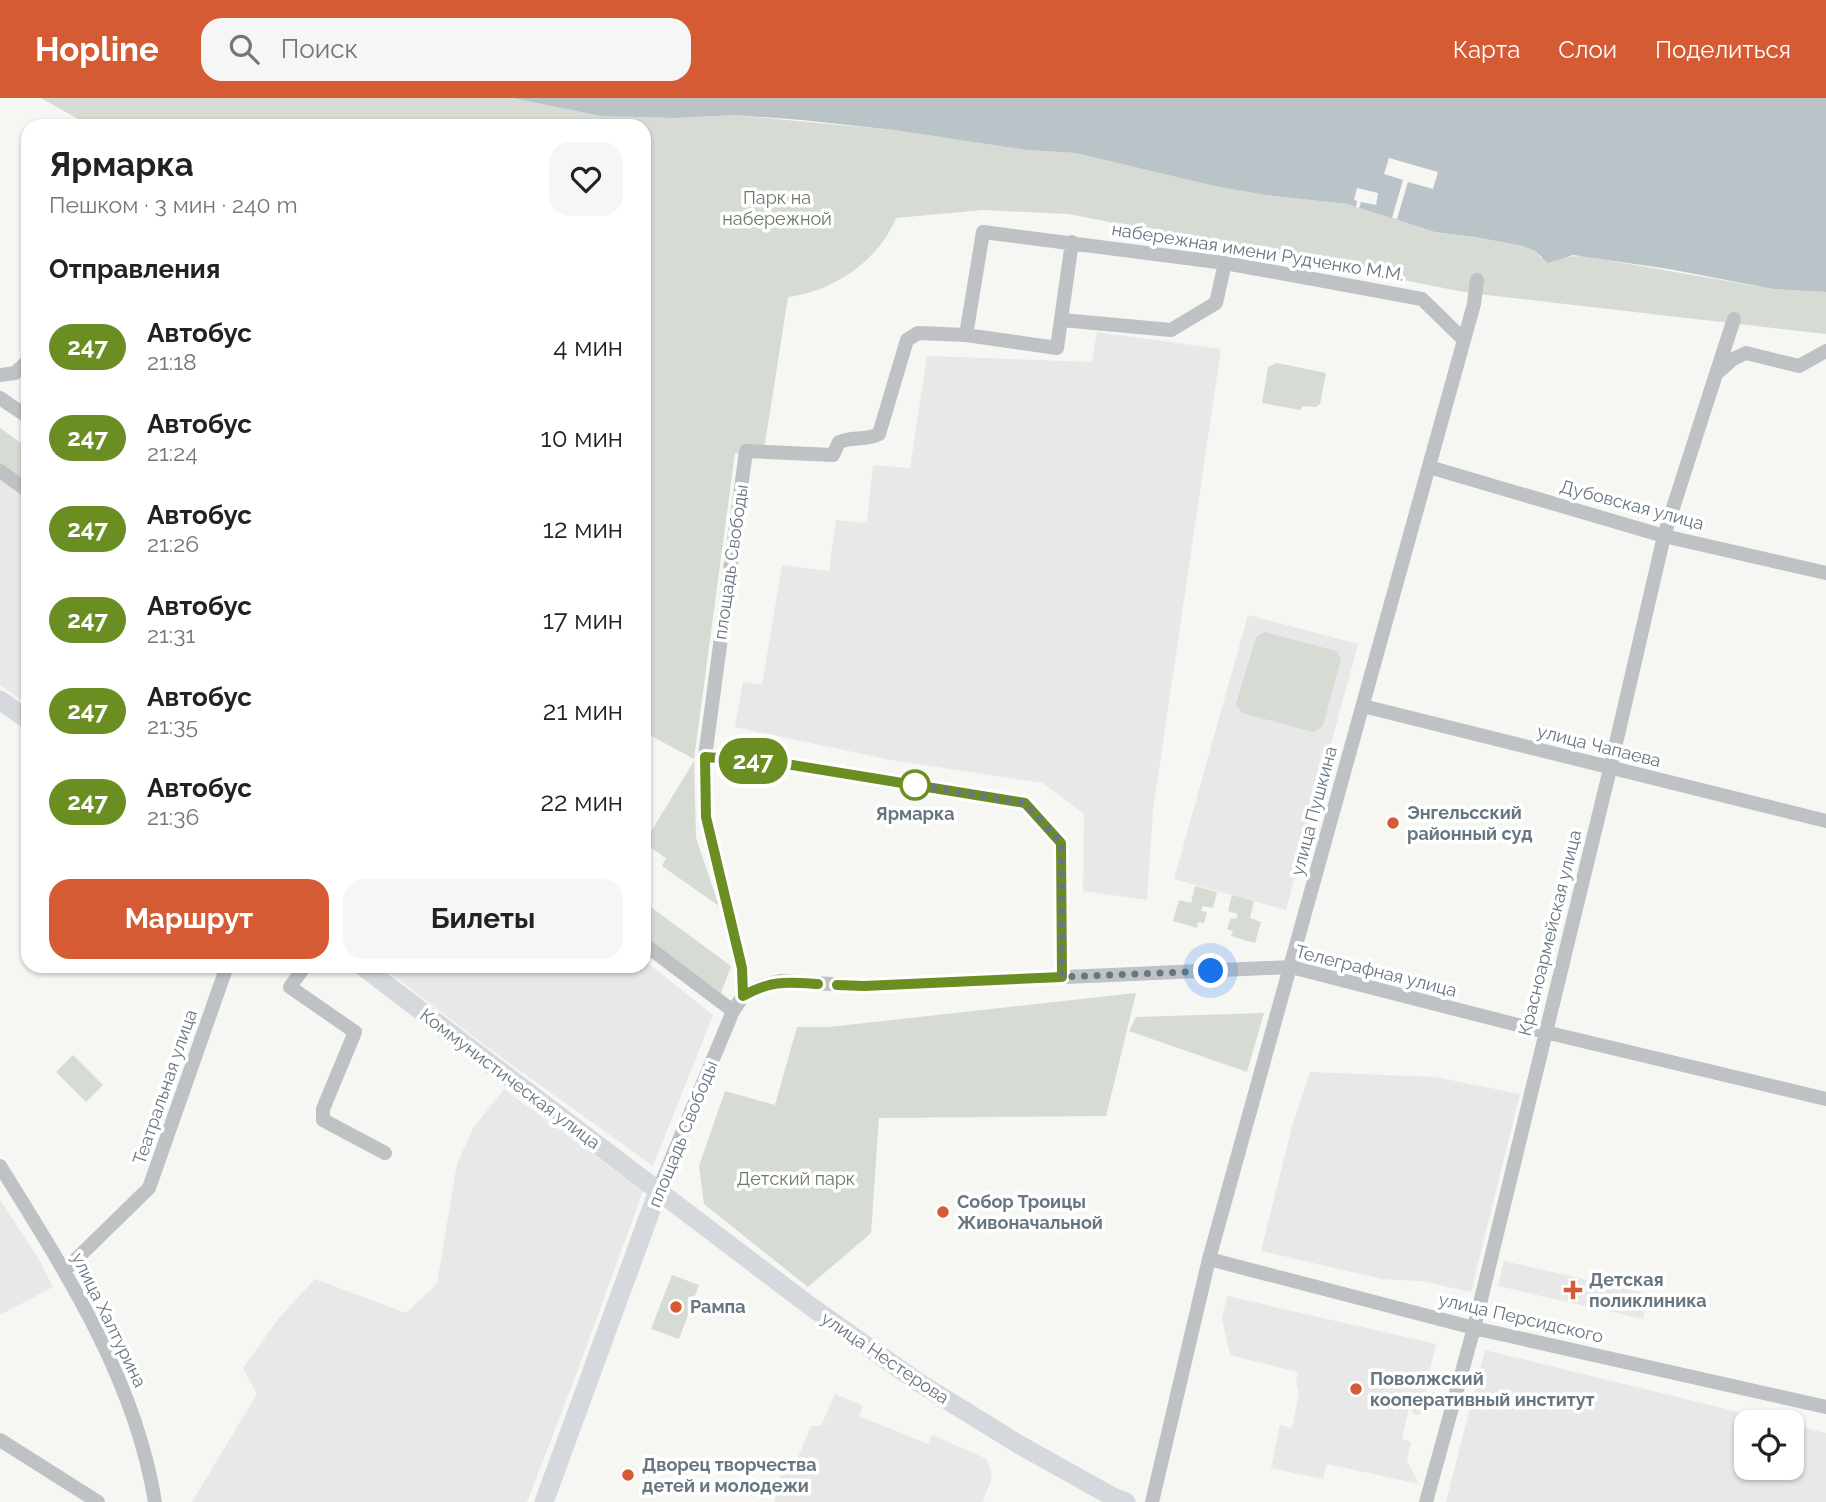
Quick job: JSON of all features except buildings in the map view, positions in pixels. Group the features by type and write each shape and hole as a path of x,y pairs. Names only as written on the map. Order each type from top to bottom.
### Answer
{"main road":[{"path":"0,700 21,715"},
{"name":"Коммунистическая улица","path":"371,973 658,1191"},
{"name":"площадь Свободы","path":"544,1502 658,1191"},
{"name":"улица Нестерова","path":"658,1191 810,1306 918,1382 1018,1444 1126,1502"}],"street":[{"name":"набережная имени Рудченко М.М.","path":"966,335 983,232 1225,262 1422,299 1464,340"},
{"path":"966,335 1058,348 1072,242"},
{"path":"1062,320 1171,330 1216,303 1225,262"},
{"name":"улица Пушкина","path":"1152,1502 1209,1259 1474,304 1477,280"},
{"name":"Красноармейская улица","path":"1426,1502 1474,1328 1664,536 1734,319"},
{"name":"площадь Свободы","path":"658,1191 733,1011 743,996 742,968 706,817 705,757 746,451 833,455 839,442 845,439 870,439 879,435 907,340 918,333 966,335"},
{"path":"1716,374 1733,359 1746,354 1799,366 1826,351"},
{"path":"0,375 15,373 21,367"},
{"path":"0,398 21,412"},
{"name":"Дубовская улица","path":"1429,467 1664,536 1826,573"},
{"path":"0,471 21,486"},
{"name":"улица Чапаева","path":"1363,706 1826,821"},
{"path":"705,757 774,762 1025,803 1061,843 1062,977"},
{"path":"651,949 733,1011"},
{"name":"Телеграфная улица","path":"743,996 759,987 780,981 864,986 1291,967 1545,1032 1826,1099"},
{"name":"Театральная улица","path":"65,1269 149,1188 225,973"},
{"path":"300,973 290,987 355,1032 323,1109 323,1120 385,1153"},
{"name":"улица Халтурина","path":"0,1166 65,1269 119,1376 149,1467 155,1502"},
{"name":"улица Персидского","path":"1209,1259 1474,1328 1826,1407"},
{"path":"0,1440 98,1502"}],"shaded area":[{"path":"513,98 1826,98 1826,292 1773,289 1669,269 1573,255 1548,263 1535,251 1523,246 1435,232 1347,204 1214,186 1076,153 1027,150 894,130 802,120 734,115 676,118 600,116"},
{"name":"Ярмарка","path":"1097,332 1221,349 1153,810 1147,900 1083,891 1084,814 1043,783 891,760 735,727 743,682 762,685 782,565 829,571 836,520 867,523 873,465 910,468 927,356 1092,362"},
{"path":"0,477 21,493 21,700 0,685"},
{"path":"1248,615 1358,644 1286,910 1174,879"},
{"path":"651,966 713,1015 653,1166 487,1047 390,973 651,973"},
{"path":"1310,1072 1435,1077 1520,1094 1471,1292 1421,1281 1382,1279 1261,1251 1292,1127"},
{"path":"504,1089 643,1191 527,1502 192,1502 257,1394 243,1368 279,1318 315,1279 406,1313 437,1284 457,1164 473,1128"},
{"path":"0,1200 37,1256 53,1287 0,1315"},
{"name":"Детская поликлиника","path":"1504,1261 1649,1294 1643,1319 1498,1286"},
{"name":"Поволжский кооперативный институт","path":"1227,1296 1436,1344 1429,1373 1418,1372 1413,1390 1423,1386 1427,1388 1425,1394 1431,1399 1429,1408 1422,1409 1420,1415 1414,1414 1409,1407 1402,1439 1411,1442 1407,1461 1419,1484 1327,1464 1323,1479 1271,1468 1280,1425 1292,1428 1299,1393 1296,1382 1298,1372 1230,1355 1222,1319"},
{"path":"1485,1350 1734,1411 1734,1480 1804,1480 1804,1428 1826,1433 1826,1502 1446,1502"},
{"path":"835,1394 863,1406 859,1416 928,1444 932,1435 987,1459 992,1477 983,1502 775,1502 777,1485 787,1461 798,1457 811,1426 821,1426"}],"green space":[{"name":"Парк на набережной","path":"41,98 513,98 600,116 676,118 734,115 894,130 1027,150 1076,153 1214,186 1347,204 1435,232 1523,246 1535,251 1541,258 1583,256 1773,289 1826,292 1826,334 1469,293 1069,214 983,210 896,218 878,248 852,271 822,288 788,297 763,456 735,453 694,759 651,736 651,119 78,119"},
{"path":"1277,363 1326,373 1320,404 1316,407 1303,406 1300,410 1262,403 1268,367"},
{"path":"0,428 21,443 21,478 0,463"},
{"path":"1264,632 1336,651 1341,659 1323,726 1313,732 1242,713 1236,704 1256,637"},
{"path":"694,761 696,838 719,906 662,866 666,858 651,848 651,832"},
{"path":"1195,886 1217,892 1213,908 1203,906 1201,911 1207,912 1204,923 1198,922 1197,928 1173,921 1179,900 1191,903"},
{"path":"1232,895 1254,901 1250,918 1261,922 1255,943 1231,936 1233,931 1227,929 1231,918 1236,919 1238,914 1228,911"},
{"path":"651,907 731,966 721,993 651,942"},
{"name":"Детский парк","path":"1136,993 1106,1116 879,1118 871,1233 808,1287 704,1204 699,1166 725,1091 775,1105 797,1027 829,1027"},
{"path":"1264,1013 1247,1072 1129,1031 1136,1017"},
{"path":"73,1055 103,1085 86,1102 56,1072"},
{"name":"Рампа","path":"672,1275 699,1285 679,1339 651,1329"}],"pier":[{"path":"1389,158 1438,172 1433,189 1408,182 1397,219 1392,218 1403,180 1384,174"},
{"path":"1357,188 1378,193 1376,205 1361,202 1359,208 1356,207 1357,201 1354,200"}],"bus line":[{"name":"247","path":"818,984 780,981 759,987 743,996 742,968 706,817 705,757 774,762 1025,803 1061,843 1062,977 837,985"}],"place":[{"name":"Ярмарка","path":"915,785"},
{"name":"Энгельсский районный суд","path":"1393,823"},
{"name":"Собор Троицы Живоначальной","path":"943,1212"},
{"name":"Детская поликлиника","path":"1573,1290"},
{"name":"Рампа","path":"676,1307"},
{"name":"Поволжский кооперативный институт","path":"1356,1389"},
{"name":"Дворец творчества детей и молодежи","path":"628,1475"}],"route":[{"path":"915,785 906,783 1025,803 1061,843 1062,977 1211,971"}]}
